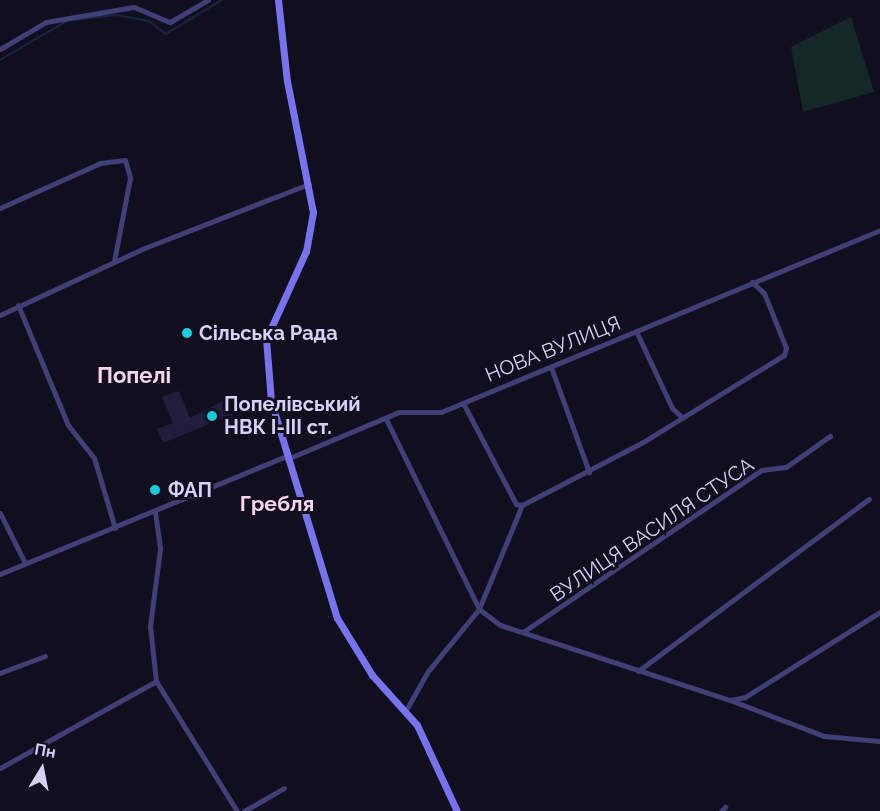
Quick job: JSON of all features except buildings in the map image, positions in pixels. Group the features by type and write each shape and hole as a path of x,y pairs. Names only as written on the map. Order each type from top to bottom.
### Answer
{"main road":[{"path":"278,0 287,81 309,184 312,223 306,251 272,319 264,348 286,458 337,618 372,675 406,710 457,811"}],"street":[{"path":"0,49 34,27 59,19 134,7 170,22 208,0"},
{"path":"0,208 100,163 124,160 130,178 114,261"},
{"path":"0,315 114,261 309,184"},
{"name":"НОВА ВУЛИЦЯ","path":"0,574 399,412 432,414 463,403 880,231"},
{"path":"406,710 424,677 478,609 519,506 589,472 784,355 786,348 764,293 752,282"},
{"path":"18,305 68,425 94,458 115,528"},
{"path":"636,331 672,408 681,416"},
{"path":"551,367 589,472"},
{"path":"463,403 519,506"},
{"path":"386,418 478,609 500,625 730,700 824,736 880,741"},
{"name":"ВУЛИЦЯ ВАСИЛЯ СТУСА","path":"523,632 761,470 786,466 830,436"},
{"path":"638,671 869,499"},
{"path":"155,512 160,549 150,626 156,681 237,811"},
{"path":"0,513 25,563"},
{"path":"730,700 745,697 880,612"},
{"path":"0,673 45,656"},
{"path":"0,768 156,681"},
{"path":"244,811 284,789"}],"green space":[{"path":"851,17 874,92 803,112 791,47"}],"waterway":[{"path":"74,20 116,15 149,21 166,34 222,0"},
{"path":"0,60 69,20"}],"place":[{"name":"Сільська Рада","path":"187,333"},
{"name":"Попелівський НВК І-ІІІ ст.","path":"212,416"},
{"name":"ФАП","path":"155,490"}],"district":[{"name":"Попелі","path":"134,376"},
{"name":"Гребля","path":"277,504"}]}
